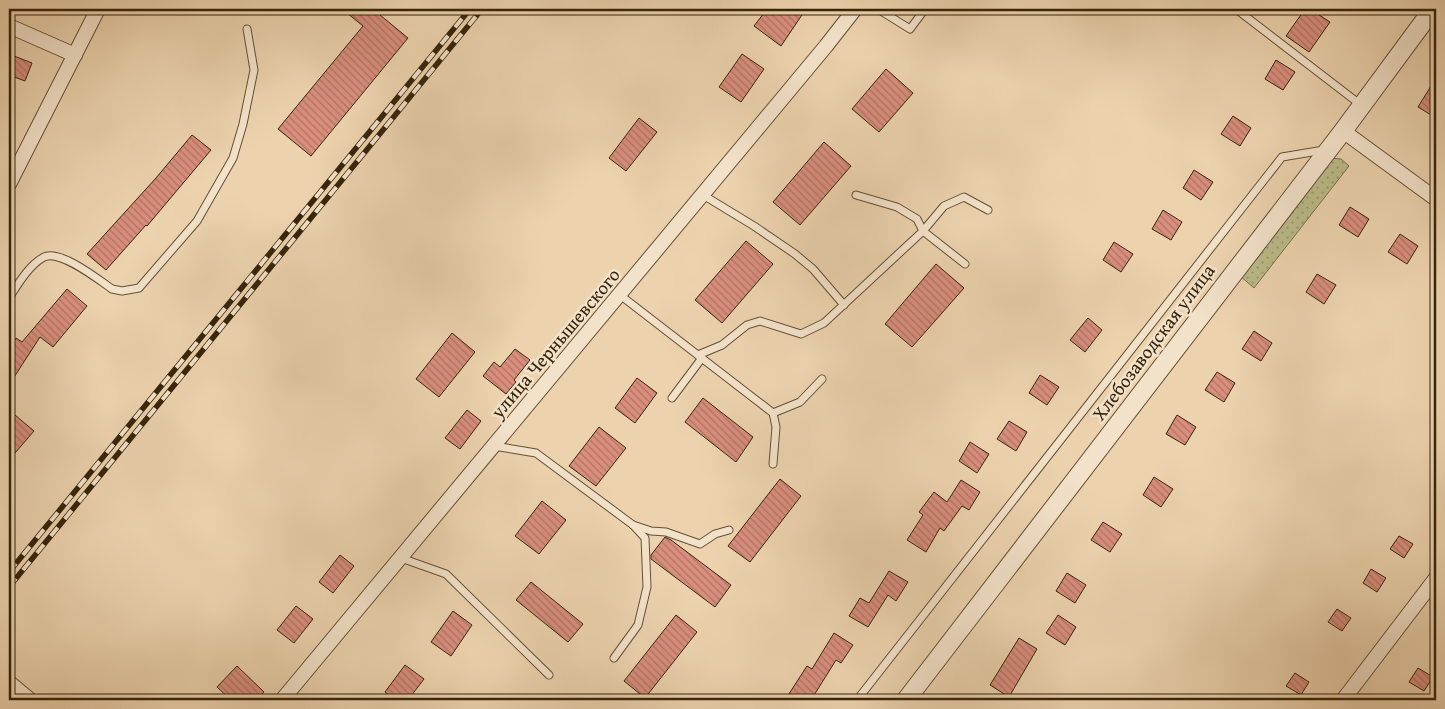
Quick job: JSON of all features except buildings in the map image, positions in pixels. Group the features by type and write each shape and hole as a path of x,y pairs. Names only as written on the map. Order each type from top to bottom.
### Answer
{"street":[{"path":"9,184 98,9"},
{"name":"улица Чернышевского","path":"282,700 703,195 855,9"},
{"name":"Хлебозаводская улица","path":"906,700 1343,131 1433,9"},
{"path":"9,26 75,55"},
{"path":"1343,131 1436,199"},
{"path":"1343,700 1436,578"},
{"path":"9,685 27,700"}],"lane":[{"path":"878,9 910,29 925,9"},
{"path":"1236,9 1361,105"},
{"path":"9,298 34,266 43,258 49,256 60,256 112,289 122,291 139,288 197,221 233,158 243,124 254,70 247,29"},
{"path":"857,700 1282,157 1328,149"},
{"path":"703,195 754,226 794,254 813,269 844,305"},
{"path":"856,195 897,207 917,219 923,232 965,264"},
{"path":"672,398 700,357 722,345 747,325 760,321 801,334 824,323 923,232 944,206 964,197 988,210"},
{"path":"620,295 773,413 776,427 774,464"},
{"path":"773,413 800,402 822,380"},
{"path":"494,446 536,453 633,525 645,538 647,587 638,625 614,658"},
{"path":"633,525 651,531 666,532 700,544 715,534 729,530"},
{"path":"401,558 446,574 549,675"}],"green space":[{"path":"1330,158 1341,159 1349,166 1254,288 1239,275"}],"railway":[{"path":"9,572 470,9"},
{"path":"9,587 482,9"}]}
